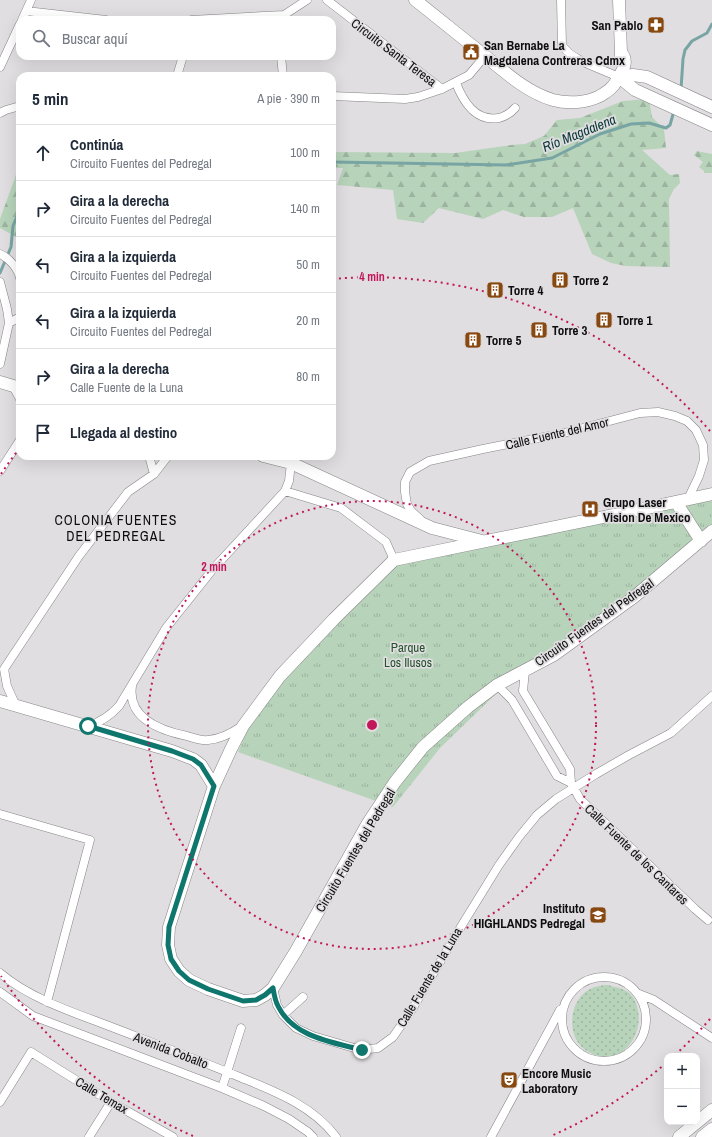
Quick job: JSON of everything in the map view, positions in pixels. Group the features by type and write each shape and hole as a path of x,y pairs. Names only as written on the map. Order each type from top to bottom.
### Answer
{"street":[{"path":"24,16 31,0"},
{"path":"285,16 307,0"},
{"name":"Circuito Santa Teresa","path":"327,0 442,89"},
{"path":"415,0 518,82 538,94 552,100 562,102 592,100 614,87 619,77 623,54 619,0"},
{"path":"561,0 562,45 568,53 619,77 635,90 712,125"},
{"path":"26,11 70,16"},
{"path":"0,67 16,33"},
{"path":"623,54 638,70 653,79"},
{"name":"Circuito Santa Teresa","path":"336,96 405,99 430,93 456,83 471,74 485,56"},
{"path":"178,72 182,60"},
{"path":"281,60 283,72"},
{"path":"619,77 626,75 642,75 712,107"},
{"path":"456,83 467,104 474,112 481,116 489,119 503,117 515,108"},
{"path":"0,113 16,107"},
{"path":"2,255 13,264 16,269"},
{"path":"0,282 10,323 0,364"},
{"path":"10,323 16,319"},
{"path":"0,382 16,387"},
{"name":"Calle Fuente del Amor","path":"432,528 417,518 410,511 405,492 405,482 410,472 429,461 564,433 640,413 658,412 675,416 687,421 696,430 703,445 704,460 699,476 682,501"},
{"path":"0,471 16,446"},
{"path":"150,460 154,474"},
{"path":"16,706 2,670 92,538 128,492 154,474 165,460"},
{"path":"277,460 291,464 432,528 485,542"},
{"path":"88,726 105,720 119,706 166,628 208,575 286,491 291,464"},
{"path":"286,491 341,508 386,542 394,560 712,494"},
{"path":"682,501 701,541"},
{"name":"Circuito Fuentes del Pedregal","path":"394,560 334,619 280,676 243,726 214,786 169,927 168,945 171,959 179,971 189,980 208,989 243,1001 256,1000 273,988 296,951 368,823 395,782 423,747 468,707 497,685 554,655 634,598 712,531"},
{"name":"Calle Fuente de los Cantares","path":"525,670 523,691 570,769 572,786"},
{"path":"134,682 132,694 135,706 139,715 151,724 180,735 206,740 217,739 230,734 243,726"},
{"name":"Calle Fuente de los Cantares","path":"497,685 512,700 557,776 572,786 580,799 708,920"},
{"name":"Calle Fuente de la Luna","path":"273,988 277,1005 283,1015 296,1028 313,1036 362,1050 378,1048 393,1037 411,1010 495,871 537,815 572,786 671,733 712,696"},
{"path":"0,702 88,726 172,751 193,759 201,765 214,786"},
{"path":"0,814 90,840 47,1002"},
{"name":"Avenida Cobalto","path":"0,973 15,984 47,1002 271,1090 298,1104 318,1117 336,1137"},
{"path":"491,1137 564,1002 571,991 581,982 593,977 606,976 618,979 630,985 639,994 645,1007 646,1022 643,1036 635,1049 623,1057 609,1061 594,1060 580,1054 570,1044 563,1031 561,1016 564,1002"},
{"name":"Avenida Cobalto","path":"0,992 33,1016 222,1088 264,1106 289,1119 313,1137"},
{"path":"639,994 654,1000 712,1038"},
{"path":"283,1015 303,997"},
{"path":"222,1088 241,1028"},
{"name":"Calle Temax","path":"0,1102 32,1052 111,1102 173,1137"},
{"path":"89,1137 111,1102"},
{"path":"679,1137 712,1110"},
{"path":"702,1137 712,1129"}],"green space":[{"path":"649,99 652,117 664,129 666,148 642,150 670,175 679,174 680,183 674,189 669,199 670,267 626,266 611,263 592,254 573,208 552,217 524,217 503,210 483,219 439,208 423,223 397,219 393,190 337,185 343,168 336,168 336,152 455,153 525,144 544,136 557,120 580,118 623,101"},
{"path":"697,151 712,154 712,173 704,173 704,171 699,167 703,162 694,155"},
{"path":"16,175 16,237 0,228 0,219"},
{"name":"Parque Los Ilusos","path":"712,494 712,531 526,673 498,692 440,748 393,807 238,752 248,728 280,676 394,560"},
{"path":"601,985 608,985 628,992 631,995 636,1003 639,1018 633,1039 627,1047 610,1057 600,1056 587,1051 581,1046 575,1037 572,1021 575,1006 584,993"}],"waterway":[{"name":"Río Magdalena","path":"681,89 685,50 692,41 707,33 712,24"},
{"name":"Río Magdalena","path":"336,162 506,165 552,158 600,134 631,124 649,123 666,128 670,125 674,111"},
{"name":"Río Magdalena","path":"0,273 11,247 13,226 16,219"}],"place":[{"name":"San Pablo","path":"656,25"},
{"name":"San Bernabe La Magdalena Contreras Cdmx","path":"471,52"},
{"name":"Torre 2","path":"560,280"},
{"name":"Torre 4","path":"495,290"},
{"name":"Torre 1","path":"604,320"},
{"name":"Torre 3","path":"539,330"},
{"name":"Torre 5","path":"473,340"},
{"name":"Grupo Laser Vision De Mexico","path":"590,509"},
{"name":"Instituto HIGHLANDS Pedregal","path":"598,915"},
{"name":"Encore Music Laboratory","path":"509,1080"}],"district":[{"name":"COLONIA FUENTES DEL PEDREGAL","path":"116,528"}],"route":[{"path":"88,726 172,751 193,759 201,765 214,786 169,927 168,945 171,959 179,971 189,980 208,989 224,996 243,1001 256,1000 273,988 277,1005 283,1015 296,1028 313,1036 362,1050"}]}
